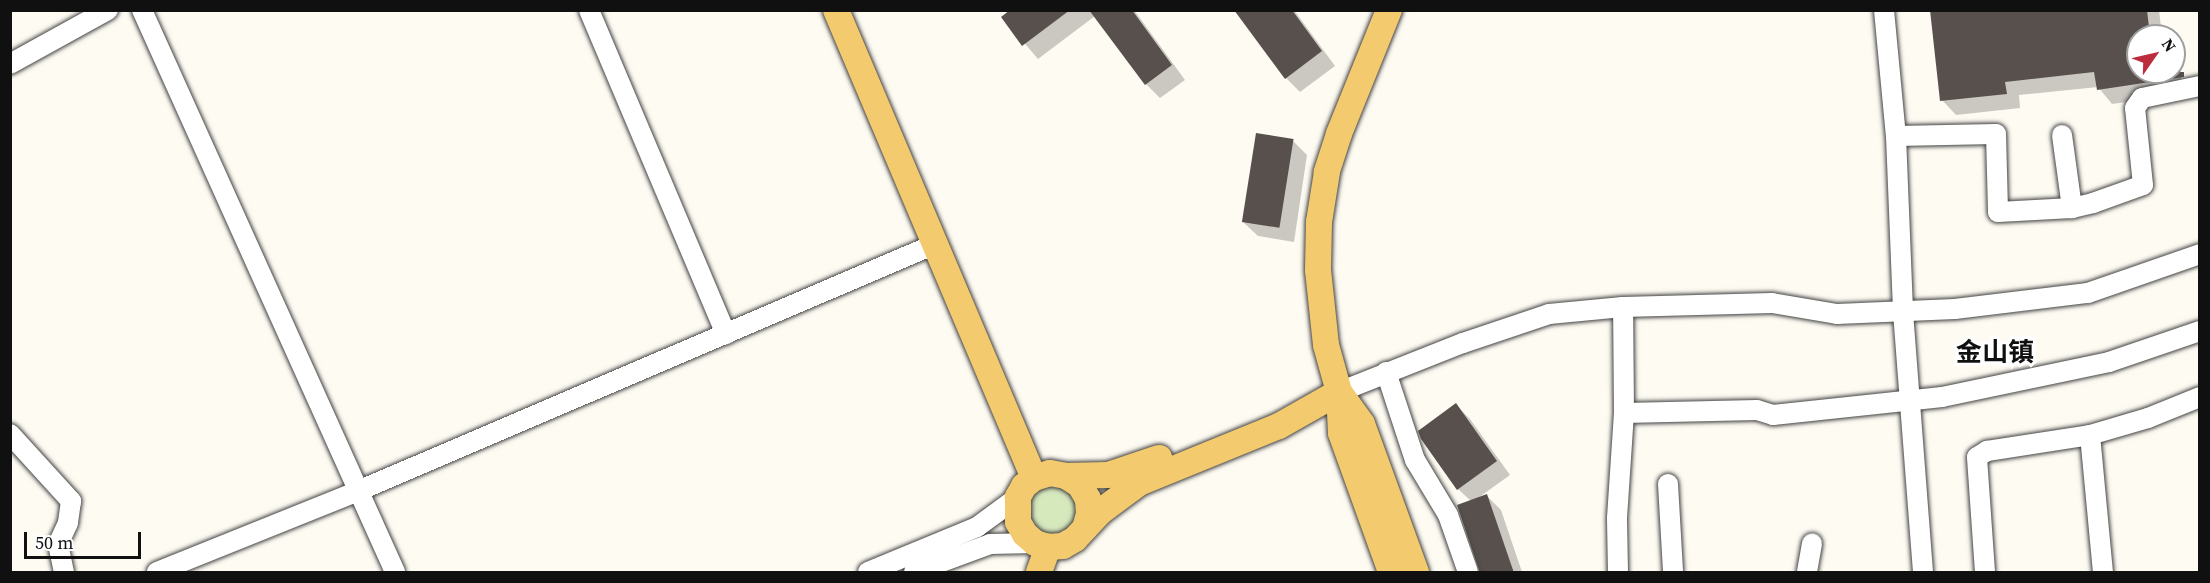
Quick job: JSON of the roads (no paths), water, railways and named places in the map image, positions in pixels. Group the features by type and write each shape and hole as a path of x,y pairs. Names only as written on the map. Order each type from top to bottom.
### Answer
{"main road":[{"path":"836,10 935,244 1026,488 1018,522 1025,534 1042,545 1063,546 1076,539 1117,498 1139,483 1279,426 1339,392"},
{"path":"1389,10 1339,134 1322,198 1317,243 1319,294 1326,345 1339,392 1341,433 1391,573"},
{"path":"1026,488 1050,473 1094,477 1121,472 1273,411 1339,392"},
{"path":"1339,392 1362,424 1416,573"},
{"path":"1066,476 1080,485 1088,500 1089,514 1085,528"},
{"path":"1039,573 1042,545"}],"street":[{"path":"10,64 108,10"},
{"path":"142,10 395,573"},
{"path":"590,10 726,334"},
{"path":"1884,10 1896,136 1903,312 1923,573"},
{"path":"1896,136 1996,134 1998,212 2072,208 2143,185 2135,108 2142,98 2199,86"},
{"path":"2062,135 2072,208"},
{"path":"157,573 358,491 935,244"},
{"path":"1339,392 1463,343 1550,314 1623,307 1772,303 1837,314 1903,312 2014,303 2088,293 2199,254"},
{"path":"1618,573 1617,518 1624,413 1623,307"},
{"path":"1624,413 1757,410 1773,415 1910,402 2008,385 2109,362 2199,331"},
{"path":"1386,372 1415,460 1448,515 1468,573"},
{"path":"1985,573 1977,457 1987,451 2090,435 2148,418 2199,397"},
{"path":"10,434 71,501 68,523 57,544 64,573"},
{"path":"2090,435 2103,573"},
{"path":"1668,484 1673,573"},
{"path":"868,573 977,527 1026,488"},
{"path":"1807,573 1812,543"},
{"path":"914,573 990,544 1042,545"}],"district":[{"name":"金山镇","path":"1995,353"}]}
